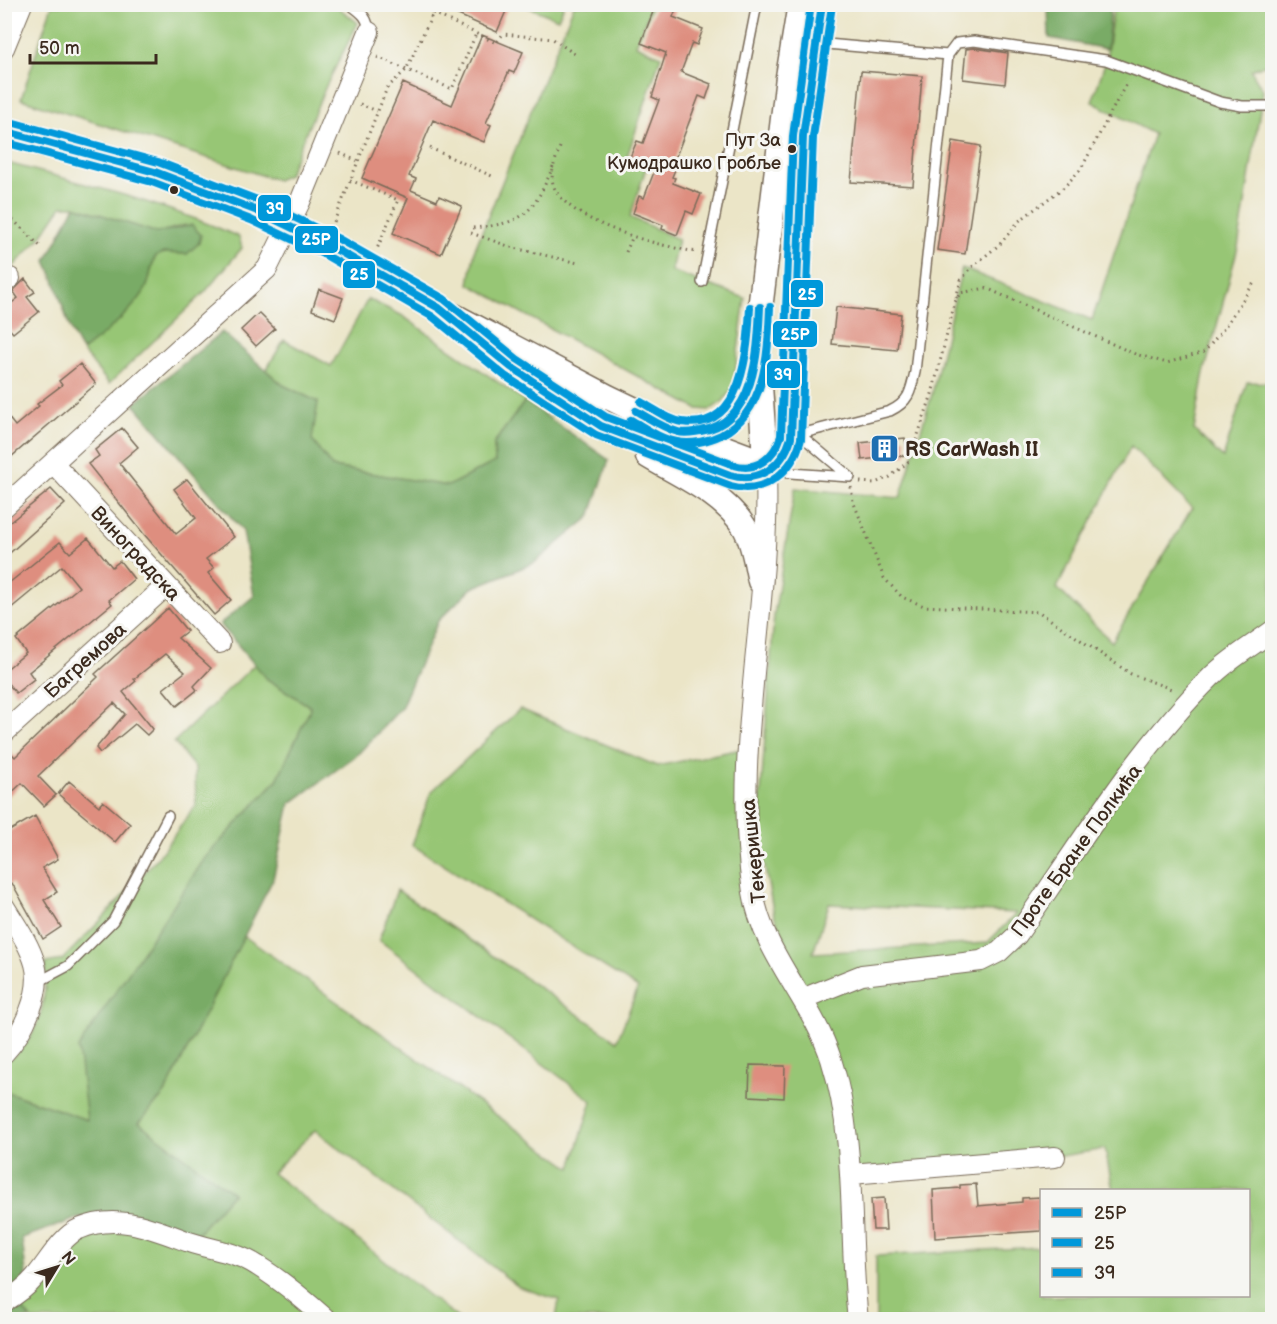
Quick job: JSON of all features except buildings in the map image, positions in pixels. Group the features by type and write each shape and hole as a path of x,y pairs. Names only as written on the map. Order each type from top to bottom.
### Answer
{"street":[{"path":"4,48 22,4"},
{"path":"766,472 758,357 760,301 788,77 800,4"},
{"path":"601,426 736,477 752,478 766,472 788,451 796,430 804,136 822,4"},
{"path":"4,507 267,268 289,226 369,32"},
{"path":"4,131 155,172 208,190 289,226 332,247 439,308 608,397 685,433 746,456 766,472"},
{"path":"439,308 511,368 703,488 736,516 753,547 760,581"},
{"path":"685,433 721,425 736,413 747,391 758,357"},
{"name":"Виноградска","path":"53,463 220,643"},
{"name":"Текеришка","path":"766,472 747,748 747,806 753,894 766,935 820,1031 831,1058 841,1095 851,1174 858,1320"},
{"name":"Багремова","path":"4,733 166,586"},
{"name":"Проте Бране Полкића","path":"802,999 862,975 981,961 999,952 1017,935 1114,794 1211,676 1272,631"},
{"path":"4,906 34,962 36,983 27,1017 19,1035 4,1053"},
{"path":"851,1174 1055,1157"},
{"path":"4,1302 34,1278 70,1235 79,1228 107,1223 133,1222 158,1228 190,1242 233,1253 258,1266 327,1320"}],"lane":[{"path":"702,282 757,4"},
{"path":"352,6 364,14 369,21 369,32"},
{"path":"796,430 890,411 902,405 910,395 915,372 948,55 957,43 974,41 1106,60 1220,102 1242,106 1272,106"},
{"path":"816,43 948,55"},
{"path":"796,430 850,477"},
{"path":"766,472 850,477"},
{"path":"36,983 68,966 113,921 168,816"}],"path":[{"path":"411,4 496,43 503,34 553,39 576,55"},
{"path":"334,222 387,88 406,70 434,13"},
{"path":"362,51 452,89 477,34"},
{"path":"850,477 861,483 875,483 900,471 909,461 932,394 961,280 972,267 1000,244 1032,209 1064,187 1081,169 1121,90 1136,71"},
{"path":"473,228 505,225 523,217 541,192 560,147"},
{"path":"430,148 495,177"},
{"path":"352,158 357,161"},
{"path":"553,165 553,184 563,200 578,212 633,236 672,249 708,254"},
{"path":"350,180 398,200 377,249"},
{"path":"4,210 41,247"},
{"path":"471,233 514,248 578,263"},
{"path":"626,252 633,236"},
{"path":"955,302 960,293 986,288 1134,354 1167,363 1204,352 1222,331 1254,283"},
{"path":"850,477 853,501 884,578 902,597 924,606 1039,612 1131,674 1169,690 1198,692"}],"green space":[{"path":"52,5 335,5 358,23 326,86 288,175 277,180 21,99"},
{"path":"523,5 564,5 558,19"},
{"path":"574,5 652,5 636,45 661,56 626,160 646,168 630,217 678,239 671,271 745,298 733,388 723,401 710,410 697,409 469,284 475,249"},
{"path":"1048,5 1111,5 1107,49 1049,38"},
{"path":"1114,5 1272,5 1272,62 1251,70 1263,91 1238,247 1203,377 1194,430 1223,458 1247,382 1272,383 1272,1315 1258,1320 876,1319 876,1256 1040,1247 1040,1297 1250,1297 1250,1189 1113,1189 1105,1149 1055,1157 852,1174 859,1319 556,1319 559,1300 519,1287 315,1130 272,1173 459,1319 31,1320 21,1307 70,1235 233,1194 139,1123 165,1093 244,936 571,1168 592,1101 379,940 397,890 617,1041 638,988 412,845 431,792 520,709 657,766 747,748 753,894 802,998 802,979 774,915 758,832 774,615 795,488 900,498 932,394 962,268 1092,320 1154,134 1092,102 1106,60","holes":["1131,446 1192,508 1112,642 1057,588","829,904 1016,913 987,943 813,953"]},
{"path":"4,162 182,214 239,237 242,248 205,292 109,384 82,351 117,322 141,296 148,284 156,256 164,253 187,254 185,225 157,233 75,206 62,206 39,239 12,268 5,261"},
{"path":"75,206 157,233 192,225 201,235 199,243 187,254 164,253 156,256 148,284 141,296 117,322 82,351 71,330 46,261"},
{"path":"368,299 401,315 525,401 494,443 495,462 448,486 332,467 311,440 318,402 283,385 266,370 284,340 331,366"},
{"path":"222,332 283,385 318,402 312,440 332,467 448,486 495,462 494,443 525,401 609,460 590,517 534,563 472,588 438,621 401,708 358,754 290,804 273,879 165,1093 139,1123 233,1193 190,1242 133,1222 79,1218 22,1238 26,1273 21,1307 31,1319 5,1319 4,1091 87,1120 78,1048 205,858 277,780 311,707 267,679 220,624 254,596 243,531 134,404"},
{"path":"255,664 267,679 311,707 277,780 205,858 87,1120 5,1091 4,1064 26,1044 37,1023 44,993 45,963 62,960 101,920 159,856 196,805 195,768 174,742"}],"transit line":[{"name":"39","path":"7,121 158,162 260,201 337,238 444,299 517,359 606,417 734,465 750,467 769,457 781,436 793,136 811,4"},
{"name":"25P","path":"4,131 155,172 255,210 332,247 439,308 511,367 601,426 730,475 751,477 769,470 776,464 791,438 803,136 822,4"},
{"name":"25","path":"4,142 152,182 251,220 327,256 433,317 505,376 596,435 731,486 755,487 766,484 784,470 797,451 801,439 813,137 832,5"},
{"name":"39","path":"641,402 666,417 682,422 703,422 718,414 730,401 744,364 750,307"},
{"name":"25P","path":"636,411 667,428 684,433 701,431 719,425 733,414 743,399 755,363 760,307"},
{"name":"25","path":"631,420 659,436 682,443 711,439 736,424 748,411 762,379 766,361 770,307"}],"place":[{"name":"Пут За Кумодрашко Гробље","path":"792,149"},
{"name":"RS CarWash II","path":"884,449"}]}
